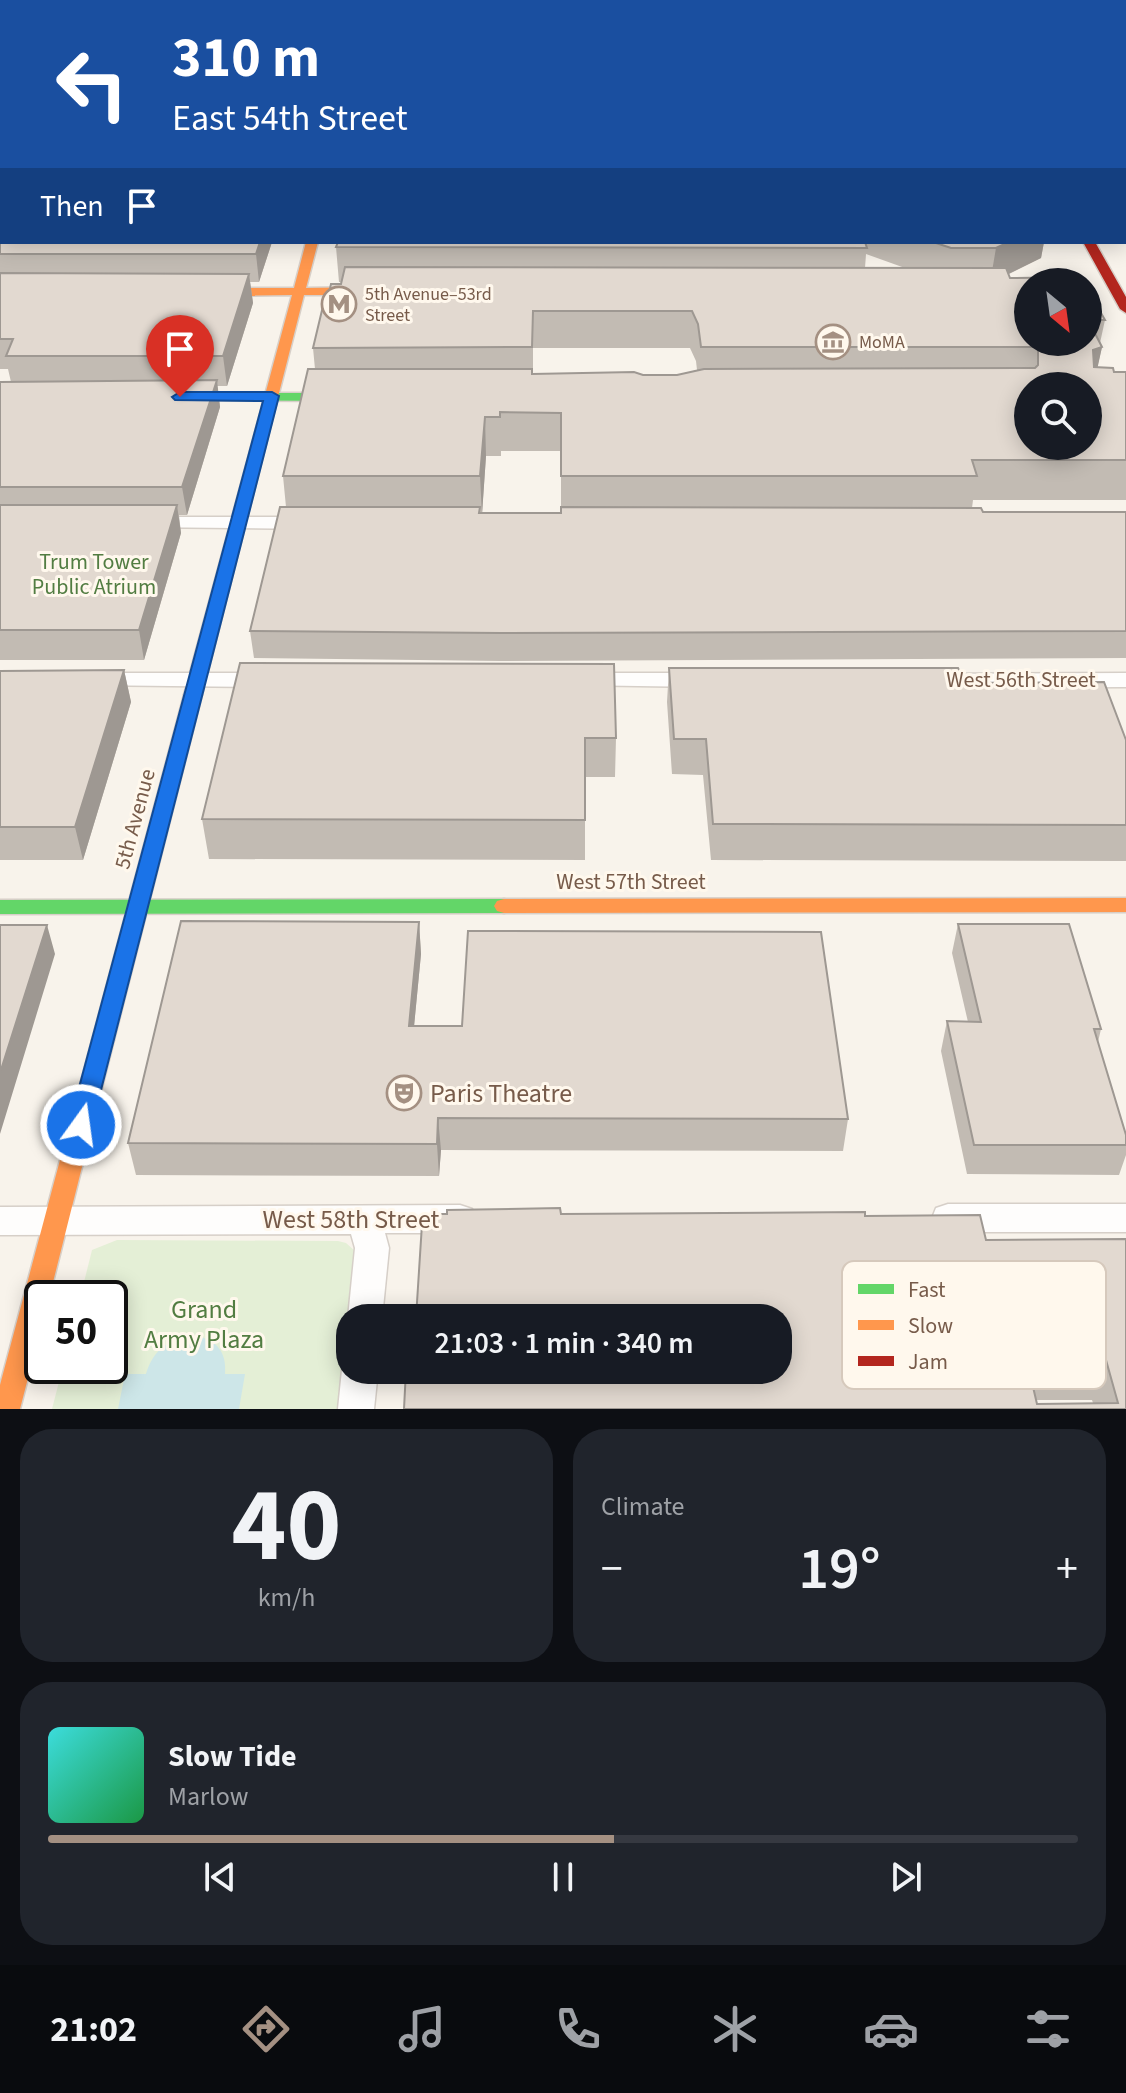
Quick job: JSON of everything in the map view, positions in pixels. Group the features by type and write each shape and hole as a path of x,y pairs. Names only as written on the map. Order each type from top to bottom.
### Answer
{"main road":[{"name":"5th Avenue","path":"7,1409 311,244"},
{"path":"1090,244 1118,297"},
{"path":"190,292 402,291"},
{"path":"160,397 369,397"},
{"name":"West 57th Street","path":"0,907 1126,905"}],"street":[{"path":"122,523 339,523"},
{"path":"76,680 291,680"},
{"path":"562,680 721,680"},
{"name":"West 56th Street","path":"911,681 1126,680"},
{"path":"919,1218 1126,1218"},
{"path":"360,1219 371,1238 372,1248 366,1304"},
{"name":"West 58th Street","path":"0,1221 488,1219"},
{"path":"356,1409 359,1384"}],"green space":[{"name":"Grand Army Plaza","path":"117,1240 346,1243 355,1251 350,1304 336,1304 336,1384 343,1384 341,1409 52,1409 58,1384 128,1384 128,1280 84,1280 92,1250"}],"water":[{"path":"197,1336 215,1344 224,1360 225,1374 245,1374 239,1409 118,1409 123,1384 128,1384 128,1374 146,1374 159,1351 172,1341"}],"building":[{"path":"0,244 259,244 256,254 0,254"},
{"path":"337,244 866,244 867,248 336,247"},
{"path":"939,244 1005,244 996,248 951,248"},
{"path":"345,267 1006,268 1010,278 1014,278 1014,347 701,347 698,324 692,311 533,311 532,347 313,348 331,284 341,284"},
{"path":"0,273 249,274 223,356 6,356 13,339 0,339"},
{"path":"1038,356 1093,356 1094,367 1126,372 1126,460 1102,460 1102,372 1014,372 1014,460 972,460 977,476 561,476 561,413 500,412 500,417 485,417 480,476 283,476 308,369 532,369 532,374 634,372 677,375 704,369 1035,368"},
{"path":"217,380 182,487 0,487 0,382"},
{"path":"0,505 177,505 139,630 0,630"},
{"path":"280,507 480,507 479,513 561,513 561,507 981,508 983,512 1126,512 1126,631 250,631"},
{"path":"240,663 614,664 616,738 585,738 585,820 202,819"},
{"path":"669,668 958,668 965,683 1104,682 1126,740 1126,825 713,824 706,739 674,739"},
{"path":"124,670 75,827 0,827 0,671"},
{"path":"181,921 419,922 409,1026 462,1026 468,931 821,932 848,1119 438,1118 437,1144 128,1143"},
{"path":"958,924 1069,924 1101,1029 1094,1029 1126,1135 1126,1145 974,1145 947,1021 981,1022"},
{"path":"0,925 47,925 0,1073"},
{"path":"560,1208 561,1214 865,1212 865,1216 980,1215 986,1240 1126,1239 1126,1409 404,1409 405,1384 792,1384 792,1304 417,1304 422,1224 436,1214 447,1214 447,1210"}],"traffic: fast":[{"path":"172,397 348,397"},
{"path":"0,907 504,906"}],"traffic: slow":[{"path":"193,695 311,244"},
{"path":"204,292 376,291"},
{"path":"504,906 1126,905"},
{"path":"7,1409 103,1040"}],"traffic: jam":[{"path":"1090,244 1126,309"},
{"path":"103,1040 193,695"}],"place":[{"name":"5th Avenue–53rd Street","path":"339,304"},
{"name":"MoMA","path":"833,342"},
{"name":"Paris Theatre","path":"404,1093"}],"route":[{"path":"81,1125 272,396 180,397"}],"park label":[{"name":"Trum Tower Public Atrium","path":"94,574"}]}
